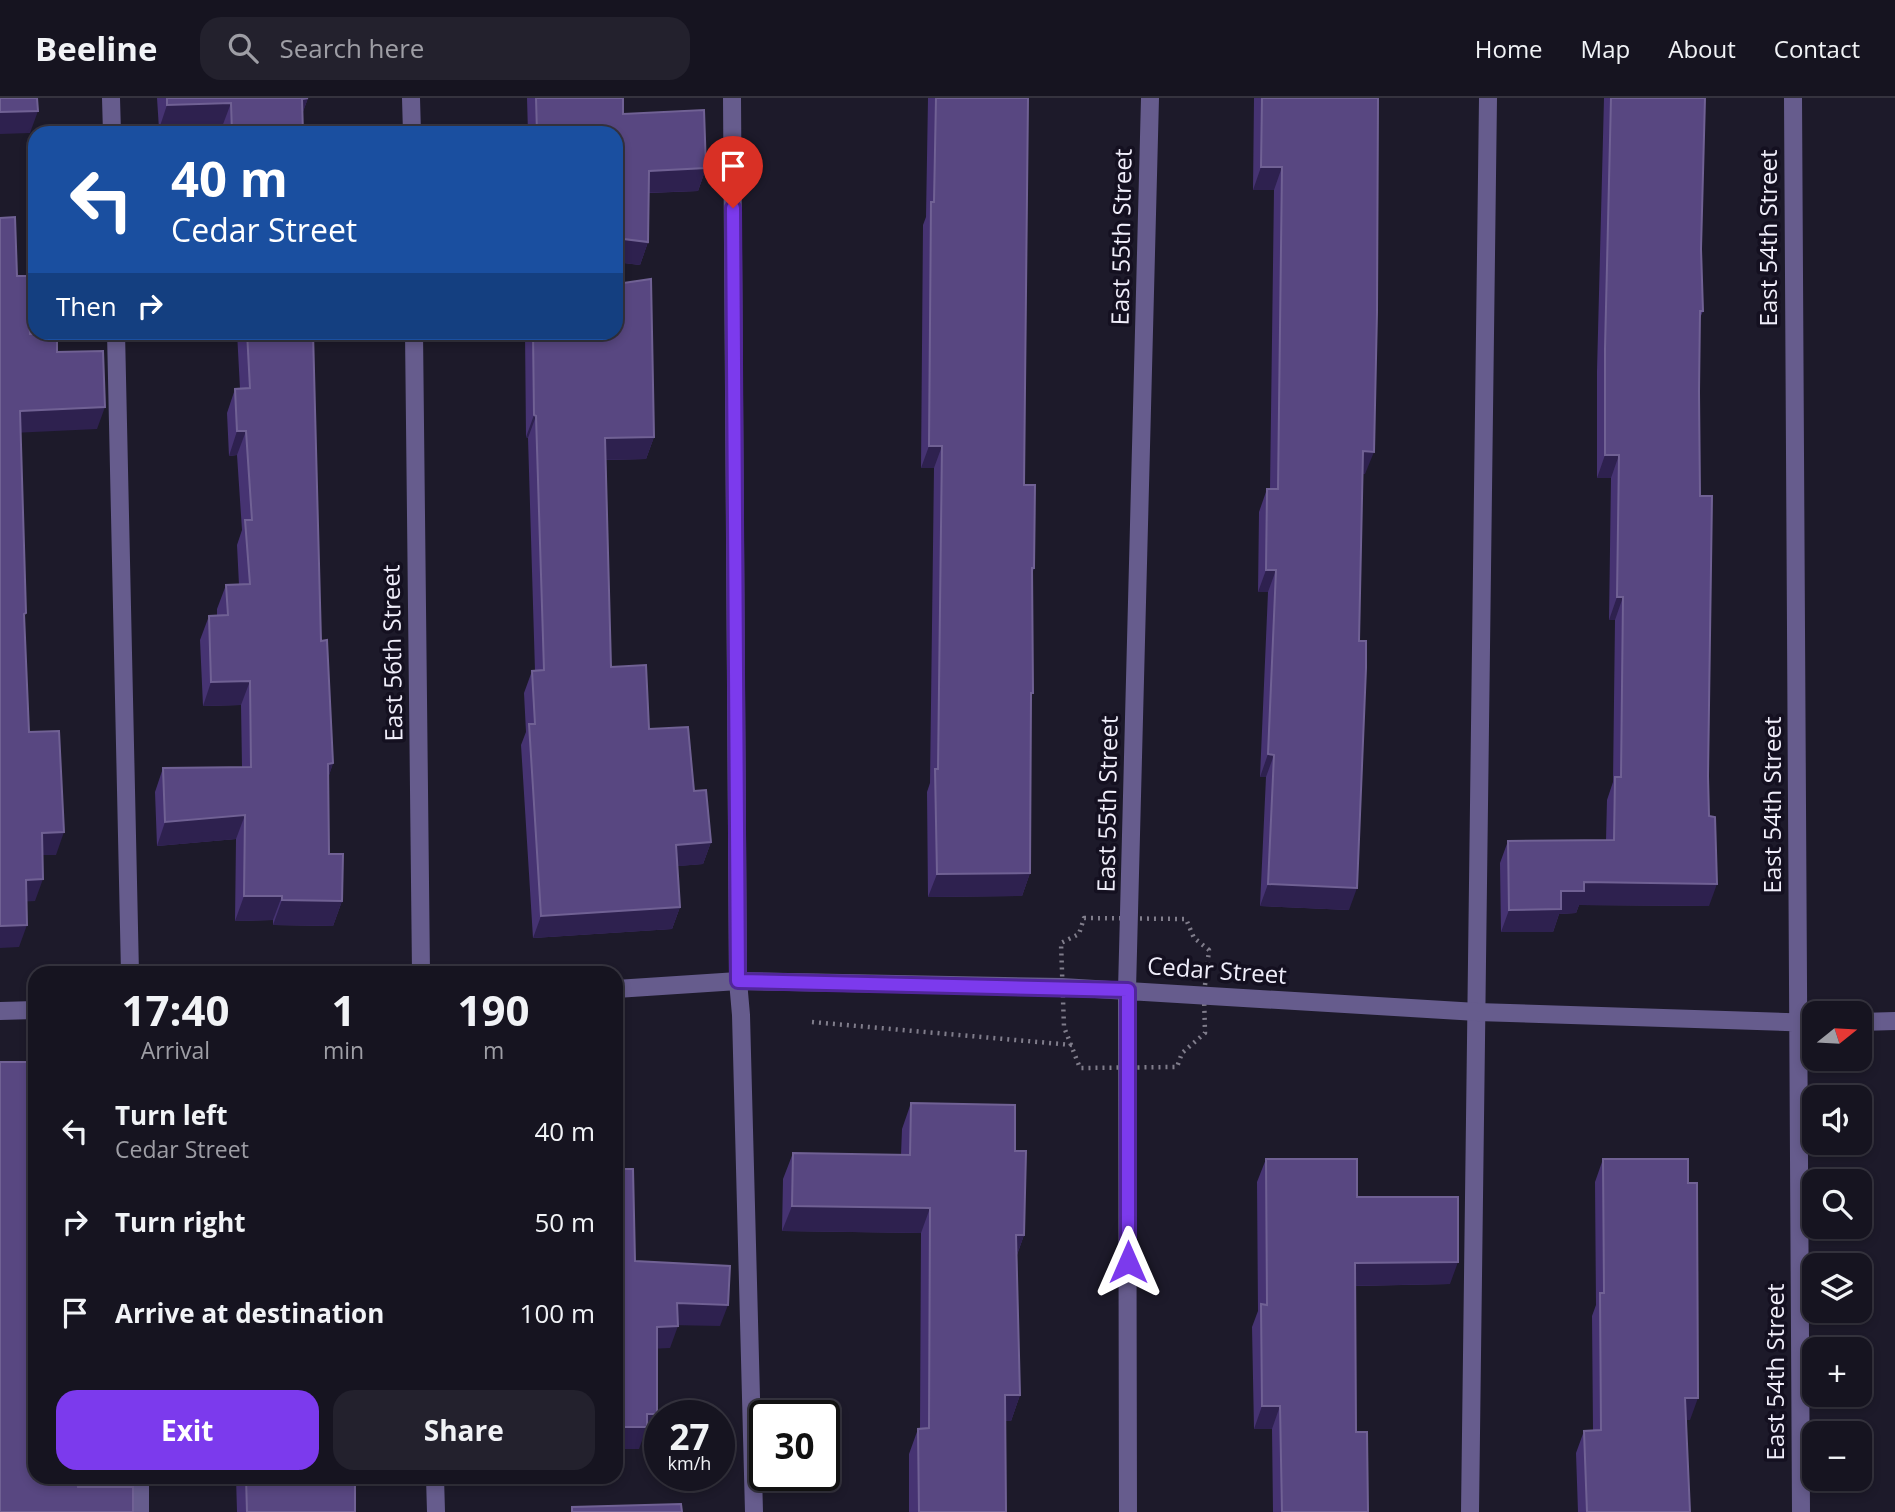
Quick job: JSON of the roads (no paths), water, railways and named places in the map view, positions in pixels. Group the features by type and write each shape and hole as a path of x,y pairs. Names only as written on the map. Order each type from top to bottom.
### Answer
{"street":[{"path":"111,98 112,126"},
{"path":"411,98 411,126"},
{"path":"732,98 738,981 754,1512"},
{"name":"East 55th Street","path":"1128,1512 1128,990 1150,98"},
{"path":"1470,1512 1488,98"},
{"name":"East 54th Street","path":"1793,98 1807,1001"},
{"path":"116,340 130,966"},
{"name":"East 56th Street","path":"414,340 421,966"},
{"name":"Cedar Street","path":"623,989 738,981 1128,990 1477,1012 1802,1023"},
{"path":"0,1011 28,1010"},
{"path":"1872,1022 1895,1021"},
{"name":"East 54th Street","path":"1801,1512 1806,1071"},
{"path":"140,1484 140,1512"},
{"path":"435,1484 436,1512"}]}
